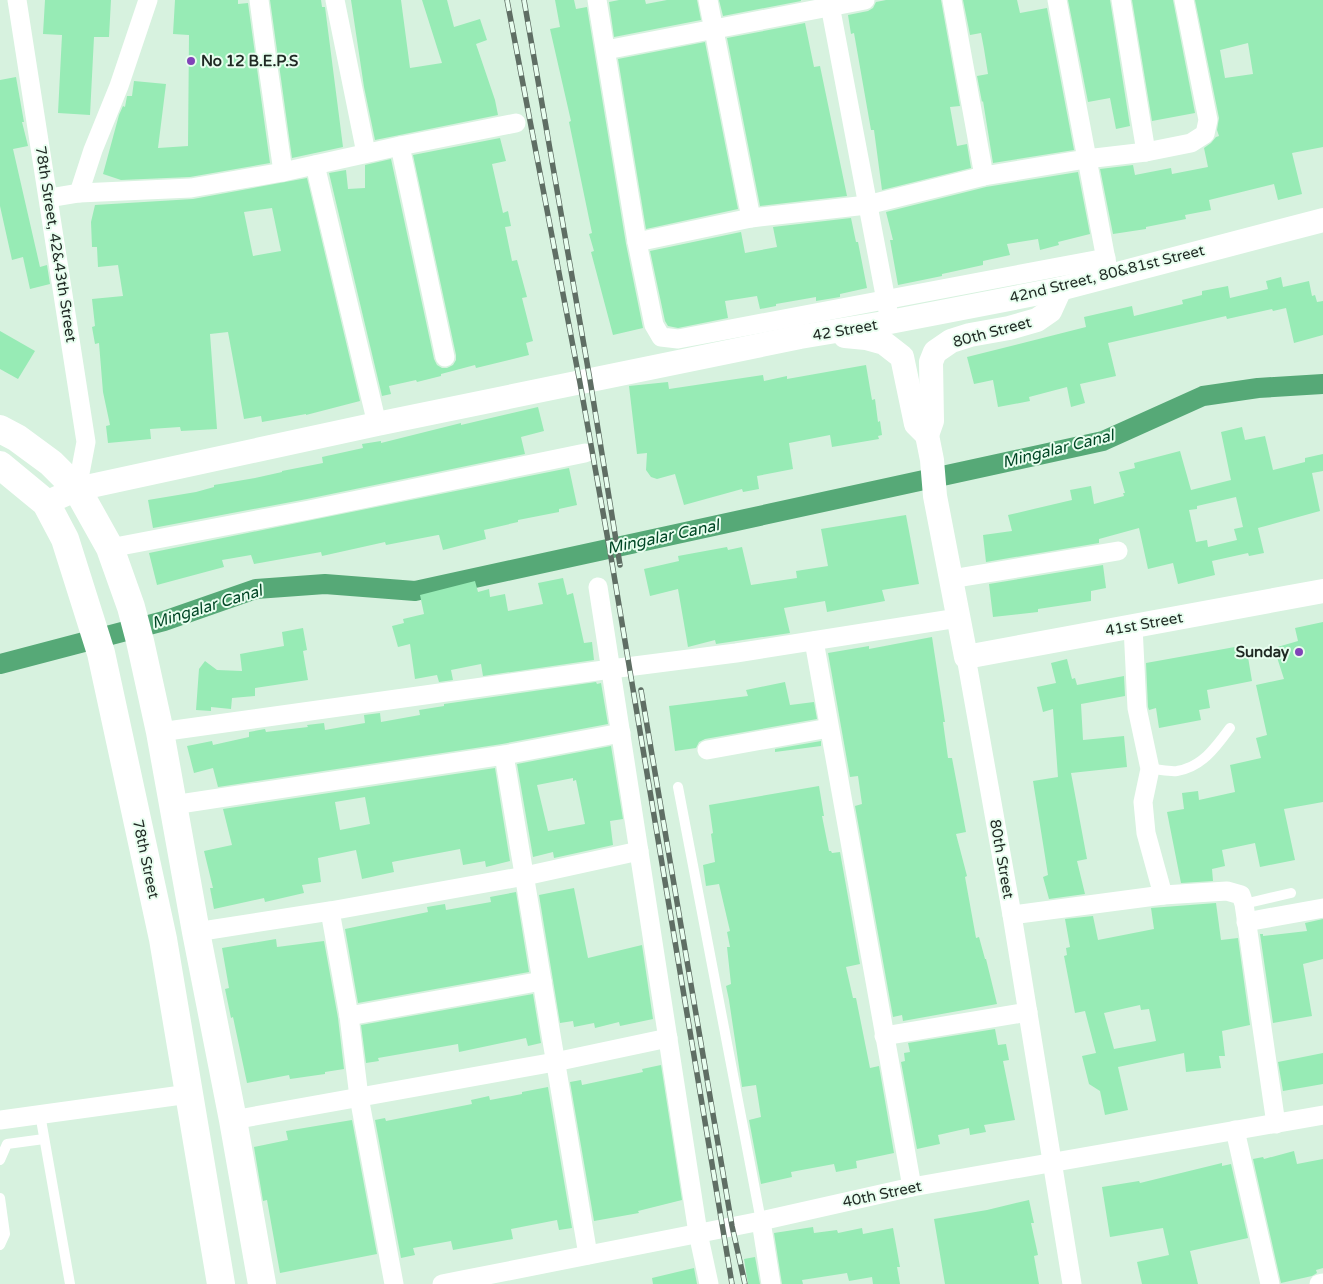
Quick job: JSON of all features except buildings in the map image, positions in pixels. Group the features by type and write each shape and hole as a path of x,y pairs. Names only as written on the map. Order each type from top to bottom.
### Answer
{"main road":[{"path":"0,429 17,438 51,464 77,489 110,548 131,607 160,732 262,1284"},
{"name":"78th Street","path":"0,465 46,503 65,539 92,618 163,939 221,1284"}],"street":[{"name":"78th Street, 42&43th Street","path":"17,0 86,442 77,489"},
{"path":"79,193 119,86 148,0"},
{"path":"260,0 283,172"},
{"path":"335,0 366,153"},
{"path":"597,0 637,242 654,325 661,337 678,339 888,311 1107,267 1057,0"},
{"path":"708,0 751,218"},
{"path":"606,50 714,30 830,3 865,0"},
{"path":"952,0 984,176"},
{"path":"1121,0 1146,152"},
{"path":"637,242 751,218 867,205 984,176 1086,159 1146,152 1191,143 1205,134 1208,120 1184,0"},
{"path":"830,3 888,311"},
{"path":"49,198 79,193 191,188 283,172 366,153 516,123"},
{"path":"400,146 445,357"},
{"path":"315,165 377,424"},
{"name":"42nd Street, 80&81st Street","path":"888,311 1060,289 1107,267 1323,220"},
{"name":"80th Street","path":"926,435 932,421 930,367 935,352 951,341 970,335 1009,328 1037,320 1050,311 1060,289"},
{"name":"42 Street","path":"800,337 888,311"},
{"name":"80th Street","path":"800,337 847,336 866,338 884,343 902,357 916,424 926,435 1012,915 1072,1284"},
{"path":"46,503 77,489 377,424 800,337"},
{"path":"110,548 309,510 585,453"},
{"path":"951,580 1118,552"},
{"path":"598,587 698,1233 709,1284"},
{"name":"41st Street","path":"966,656 1323,592"},
{"path":"160,732 611,669 736,654 958,618"},
{"path":"1133,626 1137,708 1150,769 1143,802 1146,833 1163,895"},
{"path":"814,641 912,1187"},
{"path":"707,750 829,728"},
{"path":"173,805 504,755 621,733"},
{"path":"504,755 526,876 588,1255"},
{"path":"196,932 330,911 526,876 639,852"},
{"path":"1012,915 1163,895 1227,891 1241,894 1276,1124"},
{"path":"1245,913 1323,908"},
{"path":"330,911 349,1016 359,1097 394,1284"},
{"path":"349,1016 542,981"},
{"path":"884,1036 1028,1012"},
{"path":"233,1120 555,1062 668,1038"},
{"path":"0,1120 189,1094"},
{"name":"40th Street","path":"442,1284 761,1221 912,1187 1323,1115"},
{"path":"1235,1130 1270,1284"},
{"path":"761,1221 771,1284"},
{"path":"1319,1284 1323,1283"}],"lane":[{"path":"1150,769 1176,771 1198,764 1215,748 1230,728"},
{"path":"678,787 761,1221"},
{"path":"1245,913 1291,892"},
{"path":"40,1114 70,1284"},
{"path":"0,1160 7,1144 44,1139"},
{"path":"0,1198 6,1234 0,1245"}],"waterway":[{"name":"Mingalar Canal","path":"0,664 164,621 256,589 325,584 415,591 1103,441 1203,396 1258,388 1323,384"}],"railway":[{"path":"507,0 580,383 612,563 732,1284"},
{"path":"524,0 620,565"},
{"path":"641,690 732,1226 745,1284"}],"place":[{"name":"No 12 B.E.P.S","path":"191,61"},
{"name":"Sunday","path":"1299,652"}]}
